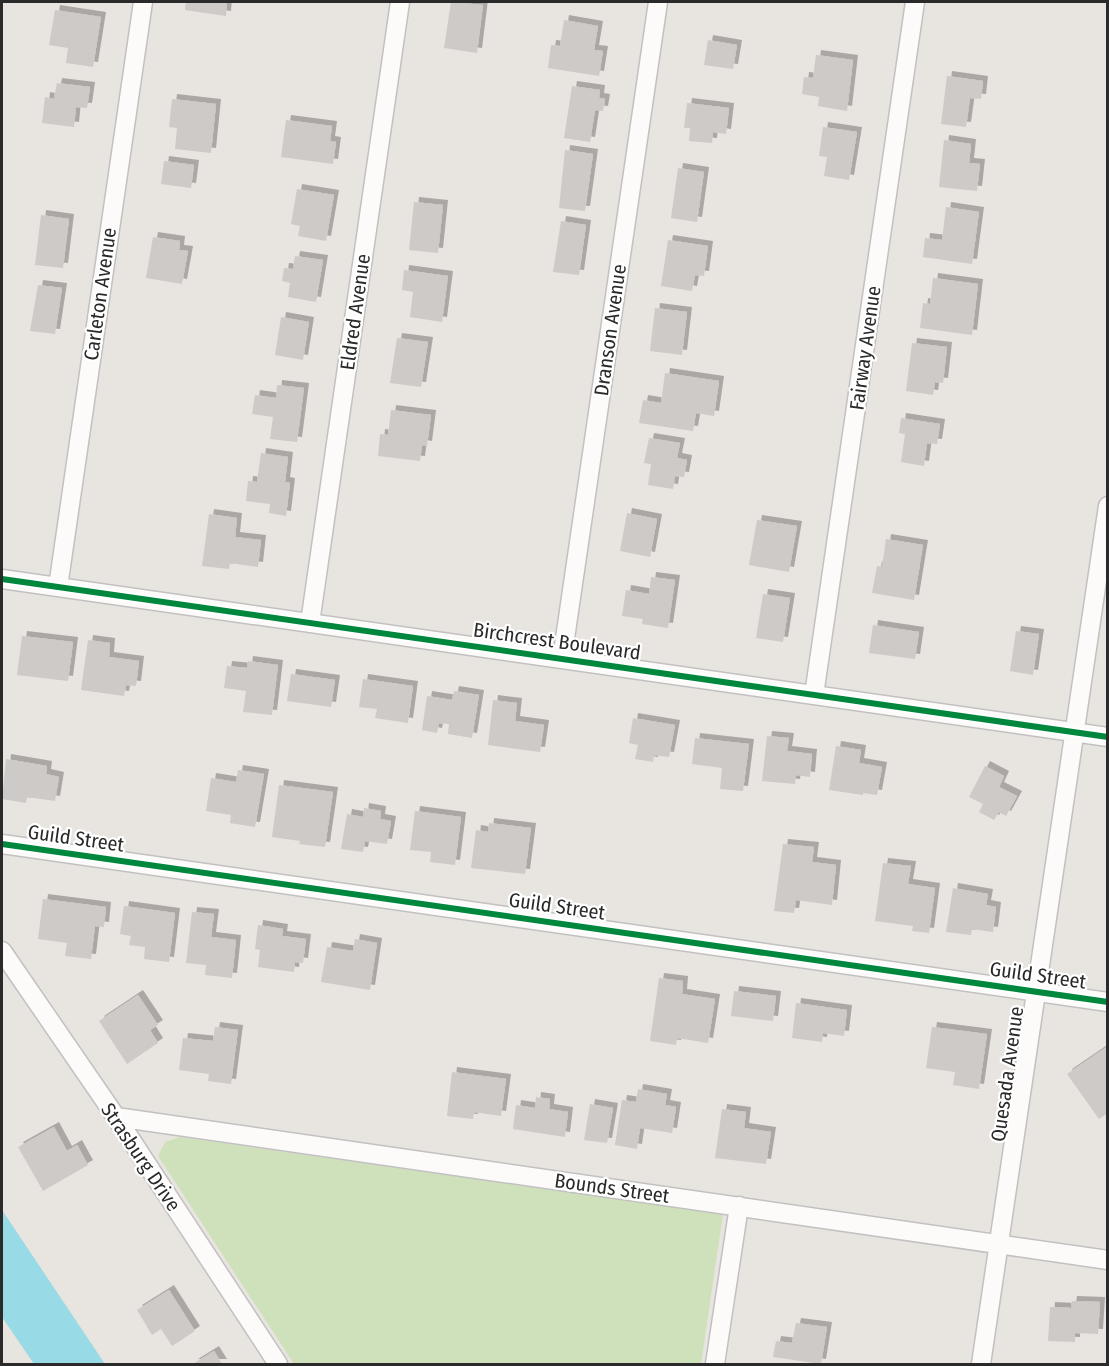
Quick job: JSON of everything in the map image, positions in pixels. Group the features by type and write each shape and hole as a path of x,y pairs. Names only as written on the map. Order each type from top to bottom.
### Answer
{"street":[{"name":"Carleton Avenue","path":"58,586 143,2"},
{"name":"Eldred Avenue","path":"310,622 400,2"},
{"name":"Dranson Avenue","path":"562,658 657,2"},
{"name":"Fairway Avenue","path":"814,694 915,2"},
{"name":"Quesada Avenue","path":"981,1365 1107,506"},
{"name":"Birchcrest Boulevard","path":"2,579 1107,736"},
{"name":"Guild Street","path":"2,844 1107,1002"},
{"name":"Strasburg Drive","path":"2,951 116,1118 279,1365"},
{"name":"Bounds Street","path":"116,1118 1107,1260"},
{"path":"715,1365 739,1206"}],"green space":[{"path":"180,1137 723,1214 701,1364 294,1364 158,1156 165,1142"}],"water":[{"path":"2,1210 105,1364 34,1364 2,1317"}],"building":[{"path":"186,2 227,2 226,16 185,10"},
{"path":"451,2 483,5 477,53 444,48"},
{"path":"55,10 101,17 93,67 66,63 68,48 49,45"},
{"path":"564,20 598,26 594,50 603,51 599,76 548,68 551,45 560,46"},
{"path":"708,40 737,45 733,69 704,65"},
{"path":"816,55 853,60 847,111 818,106 819,97 802,94 804,77 813,78"},
{"path":"947,76 983,81 981,99 970,98 966,127 941,124"},
{"path":"57,83 90,87 87,108 76,107 74,127 42,123 45,97 54,99"},
{"path":"572,86 600,90 599,98 605,99 603,111 595,110 590,142 564,138"},
{"path":"172,99 216,104 211,153 175,149 177,128 169,127"},
{"path":"687,103 729,108 726,134 713,132 712,143 689,141 690,128 684,128"},
{"path":"286,120 332,126 330,141 336,142 333,164 281,157"},
{"path":"823,127 857,132 849,180 824,176 827,157 819,156"},
{"path":"944,140 971,144 969,163 980,164 977,191 939,187"},
{"path":"565,150 593,154 585,211 559,208"},
{"path":"164,161 194,165 191,188 161,184"},
{"path":"678,168 704,172 697,222 671,218"},
{"path":"297,189 334,195 326,241 298,236 300,226 291,224"},
{"path":"414,202 443,205 438,253 409,250"},
{"path":"946,207 979,212 972,264 923,257 925,238 942,240"},
{"path":"41,215 69,219 63,268 35,265"},
{"path":"561,221 586,225 579,275 553,272"},
{"path":"153,237 180,241 179,250 188,251 182,284 146,278"},
{"path":"668,240 708,246 704,276 695,275 692,291 661,286"},
{"path":"295,256 323,260 316,302 288,297 290,283 282,281 284,268 293,269"},
{"path":"404,270 448,276 442,322 410,317 413,292 402,290"},
{"path":"933,278 978,284 972,335 920,328 923,303 930,304"},
{"path":"38,285 62,288 55,334 30,331"},
{"path":"655,308 687,312 682,355 650,351"},
{"path":"281,317 309,322 303,360 275,355"},
{"path":"397,338 428,342 421,387 390,383"},
{"path":"912,343 947,347 943,383 935,382 933,395 906,391"},
{"path":"665,373 719,381 714,416 696,413 693,431 639,423 643,400 661,403"},
{"path":"277,385 304,388 297,442 270,439 273,417 252,414 255,395 276,398"},
{"path":"391,410 431,415 427,446 422,445 420,461 378,456 380,434 388,435"},
{"path":"901,418 940,424 937,444 927,443 924,466 901,462 905,434 899,433"},
{"path":"649,438 680,443 677,458 687,460 684,477 675,476 673,489 648,485 651,464 644,463"},
{"path":"261,453 288,457 285,482 290,483 286,516 269,513 270,504 246,501 248,481 257,482"},
{"path":"627,513 657,519 650,557 620,551"},
{"path":"209,514 237,518 235,537 261,540 258,567 230,563 229,569 202,566"},
{"path":"757,520 797,526 789,572 749,565"},
{"path":"886,539 923,545 914,600 872,593 877,566 882,567"},
{"path":"651,577 675,580 668,628 642,624 643,619 622,616 626,590 649,594"},
{"path":"763,594 790,598 783,642 756,638"},
{"path":"873,625 919,632 915,659 869,653"},
{"path":"1016,631 1039,634 1033,675 1010,671"},
{"path":"22,636 73,642 68,681 17,675"},
{"path":"88,640 110,643 109,657 139,661 136,686 126,685 124,696 81,690"},
{"path":"248,661 278,665 272,715 243,712 246,691 224,688 227,666 247,668"},
{"path":"291,674 335,680 331,707 287,701"},
{"path":"363,679 413,686 408,723 375,718 377,709 359,707"},
{"path":"454,691 479,695 472,738 448,734 449,724 439,723 437,733 422,730 427,696 452,700"},
{"path":"493,700 517,703 515,721 544,725 540,752 488,745"},
{"path":"633,718 675,725 669,757 654,755 653,762 635,759 638,745 629,743"},
{"path":"767,736 789,738 787,751 812,754 810,777 796,775 795,784 762,781"},
{"path":"695,738 749,744 743,791 720,789 722,768 692,764"},
{"path":"836,746 861,750 859,763 882,767 877,795 829,790"},
{"path":"6,759 47,766 46,774 59,777 55,801 27,797 26,803 2,799"},
{"path":"985,766 1004,776 999,787 1017,796 1006,816 999,812 994,820 979,812 983,804 969,797"},
{"path":"238,770 264,774 255,827 230,823 231,815 206,811 211,778 236,782"},
{"path":"279,785 333,792 325,847 299,844 300,841 272,837"},
{"path":"364,808 381,811 380,819 391,821 387,844 365,841 363,852 341,849 347,814 363,817"},
{"path":"415,811 461,817 455,865 430,862 431,852 410,850"},
{"path":"489,823 531,828 525,874 471,868 476,830 488,832"},
{"path":"783,844 814,847 812,862 836,865 832,905 796,900 794,913 774,911"},
{"path":"883,863 911,866 908,884 935,888 929,933 912,931 913,926 875,921"},
{"path":"953,888 988,894 986,905 996,907 993,932 972,929 971,935 946,932"},
{"path":"43,899 106,907 104,927 95,926 91,959 65,956 67,943 38,939"},
{"path":"124,906 175,913 169,962 144,959 145,947 129,945 131,936 120,934"},
{"path":"192,912 214,914 211,937 236,940 232,978 205,975 206,965 186,963"},
{"path":"258,925 283,929 282,936 306,939 303,963 295,962 294,972 258,967 260,950 255,949"},
{"path":"355,939 377,943 370,990 321,982 327,947 353,951"},
{"path":"659,978 683,981 682,994 715,999 708,1043 677,1038 676,1045 650,1041"},
{"path":"734,991 776,996 773,1021 731,1016"},
{"path":"138,995 158,1025 150,1030 158,1043 127,1064 99,1021"},
{"path":"796,1003 847,1010 844,1036 823,1033 822,1042 792,1038"},
{"path":"215,1027 238,1030 231,1084 208,1081 209,1074 179,1070 183,1038 213,1041"},
{"path":"932,1027 987,1034 979,1089 953,1085 955,1072 926,1068"},
{"path":"1108,1046 1108,1113 1099,1119 1067,1074"},
{"path":"452,1072 506,1079 501,1116 474,1112 473,1119 447,1116"},
{"path":"638,1089 667,1094 665,1105 676,1107 672,1133 640,1128 637,1149 615,1145 622,1100 636,1102"},
{"path":"536,1097 550,1099 549,1109 568,1112 565,1137 513,1129 516,1105 535,1108"},
{"path":"590,1104 613,1108 607,1143 584,1140"},
{"path":"722,1109 746,1112 744,1128 771,1132 766,1164 715,1158"},
{"path":"54,1127 67,1151 77,1145 88,1165 43,1191 18,1147"},
{"path":"169,1290 195,1331 172,1346 161,1329 152,1335 137,1310"},
{"path":"1072,1301 1100,1302 1098,1334 1075,1333 1075,1342 1048,1341 1050,1307 1071,1308"},
{"path":"796,1323 827,1327 821,1364 773,1357 776,1341 792,1343"},
{"path":"214,1351 222,1364 193,1364"}],"cycle path":[{"path":"2,579 1108,737"},
{"path":"2,844 1108,1002"}]}
